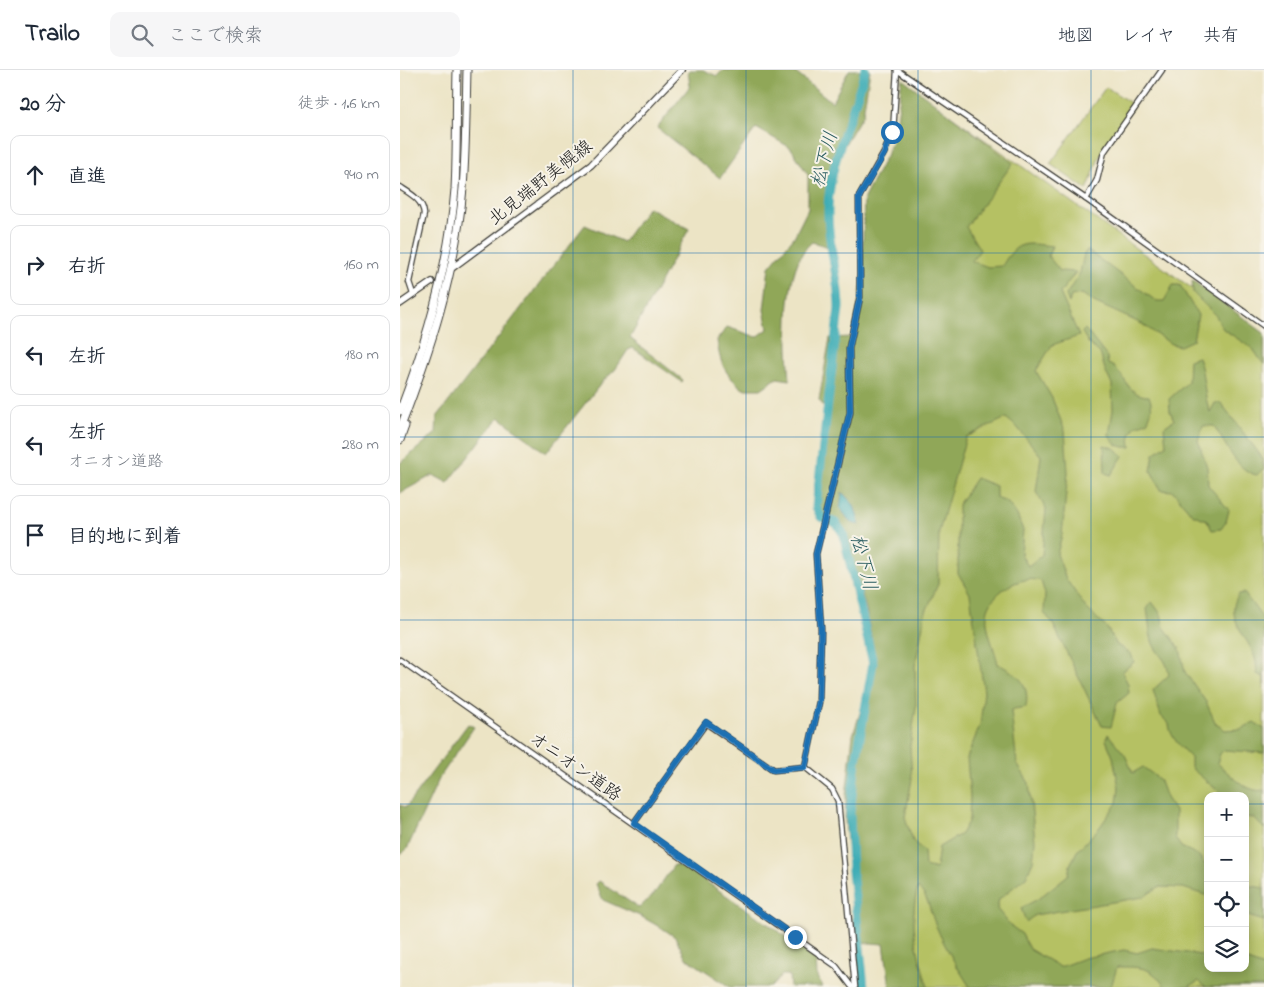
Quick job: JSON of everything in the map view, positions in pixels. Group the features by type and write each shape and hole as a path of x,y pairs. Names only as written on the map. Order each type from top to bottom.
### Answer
{"highway":[{"path":"400,411 439,288 451,224 455,181 457,70"},
{"path":"400,440 446,291 462,195 467,70"},
{"path":"400,430 422,371"}],"main road":[{"name":"北見端野美幌線","path":"452,268 591,165 682,70"},
{"path":"400,304 432,282"}],"street":[{"path":"805,767 819,702 821,629 816,554 850,412 849,348 860,297 859,197 884,154 892,132 897,70 1086,199 1264,326"},
{"path":"1086,199 1097,180 1104,152 1162,70"},
{"path":"400,187 417,199 423,206 424,214 409,282 413,294"},
{"name":"オニオン道路","path":"400,660 836,966 854,987"},
{"path":"634,823 706,722 774,770 805,767 832,789 838,801 854,987"}],"green space":[{"path":"703,70 717,76 723,70 792,70 832,102 849,70 870,70 863,114 845,144 831,177 829,247 812,242 802,253 795,269 791,287 788,327 790,380 777,378 761,389 743,389 731,378 724,368 717,340 727,327 757,337 768,329 764,310 769,267 794,237 808,209 808,175 791,148 756,128 720,178 657,128 690,86 688,71"},
{"path":"902,78 1013,163 966,227 980,250 972,261 988,267 1002,266 1017,247 1028,244 1043,245 1052,246 1048,256 1060,271 1076,272 1060,293 1079,336 1052,345 1036,371 1052,398 1065,431 1068,472 1062,535 1057,554 1066,579 1086,608 1107,628 1117,645 1131,654 1134,662 1122,672 1128,684 1129,693 1117,703 1111,727 1102,726 1052,622 1044,613 1045,594 1041,581 1025,580 1016,583 1000,592 989,606 987,626 998,664 1021,680 1026,692 1026,707 1011,711 1017,764 1029,783 1035,841 1033,861 1026,877 999,899 997,909 1011,926 1022,934 1029,949 1060,967 1084,958 1124,950 1137,953 1152,948 1204,955 1204,972 1249,972 1249,961 1264,967 1264,987 1205,987 1199,981 1188,987 1165,987 1150,971 1139,968 1117,967 1111,987 970,987 947,949 927,900 918,888 915,900 914,925 918,950 928,987 890,987 884,944 856,942 845,820 846,796 853,735 876,663 866,609 841,522 817,517 813,503 825,408 819,400 830,338 852,337 862,282 864,198 888,152 896,129","holes":["1006,418 1017,427 1041,456 1036,492 1046,509 1042,555 1028,566 1021,555 1023,530 1017,515 1007,502 996,498 996,486 976,478 958,505 958,573 970,594 984,692 980,725 967,758 970,797 969,820 961,834 939,847 936,869 925,866 924,851 913,841 905,817 912,779 910,746 916,707 915,666 925,614 938,584 939,532 966,437"]},
{"path":"907,84 1264,340 1264,987 903,987 887,669 955,266"},
{"path":"1106,87 1134,105 1099,158 1087,190 1050,164"},
{"path":"648,207 689,229 630,338 683,380 682,382 633,348 628,350 615,370 603,381 546,453 499,417 448,483 433,475 400,493 400,463 436,433 437,417 585,225 623,242"},
{"path":"1087,250 1156,301 1164,301 1173,285 1180,285 1198,315 1193,340 1180,346 1171,344 1142,324 1094,302 1082,294 1071,296 1069,303 1066,295 1080,273 1084,254"},
{"path":"1192,280 1264,333 1264,365 1253,349 1223,329 1216,316 1193,293"},
{"path":"1085,329 1107,357 1108,364 1114,367 1135,392 1149,396 1151,403 1150,416 1147,422 1135,426 1130,435 1131,447 1118,445 1109,435 1113,410 1112,384 1106,373 1100,353 1089,344 1082,332"},
{"path":"1198,357 1210,412 1215,403 1221,403 1261,456 1264,468 1257,475 1250,473 1232,455 1214,426 1203,426 1198,440 1207,467 1208,485 1229,510 1226,522 1221,529 1212,530 1207,520 1192,514 1173,491 1161,490 1151,471 1154,454 1166,445 1164,427 1174,420 1170,411 1169,399 1188,382 1189,360"},
{"path":"1104,445 1114,448 1123,456 1111,475 1105,473"},
{"path":"1244,593 1264,620 1264,677 1257,674 1252,650 1235,619 1235,602 1239,594"},
{"path":"1152,602 1161,614 1164,627 1180,649 1185,672 1206,702 1216,724 1225,730 1241,729 1254,722 1264,729 1264,753 1224,750 1220,754 1217,763 1245,786 1251,789 1264,790 1264,829 1254,818 1249,817 1249,792 1219,792 1191,768 1191,758 1177,742 1169,724 1161,716 1153,690 1169,675 1166,664 1154,646 1151,637 1147,609"},
{"path":"468,724 474,727 440,777 407,849 400,855 400,805 406,807"},
{"path":"1108,734 1125,755 1133,773 1143,767 1159,779 1166,798 1175,811 1175,838 1181,847 1198,855 1204,863 1204,895 1183,888 1159,887 1143,897 1035,915 1026,922 1021,908 1038,899 1068,875 1070,865 1077,851 1099,828 1117,803 1119,787 1113,757 1106,740"},
{"path":"674,865 685,867 816,957 817,977 823,987 790,987 789,975 782,975 771,987 730,987 686,958 675,937 665,930 642,917 603,900 596,884 599,881 639,908 654,894"},
{"path":"1249,886 1264,888 1264,921 1249,916"}],"water":[{"path":"842,492 854,505 860,525 851,523 840,508"}],"waterway":[{"name":"松下川","path":"864,987 852,870 850,813 856,761 873,663 843,533 836,523 821,517 816,507 839,308 828,222 829,191 837,156 865,70"}],"route":[{"path":"795,937 634,823 706,722 774,770 782,771 805,767 819,702 821,629 816,554 850,412 849,348 860,297 859,197 884,154 892,132"}]}
